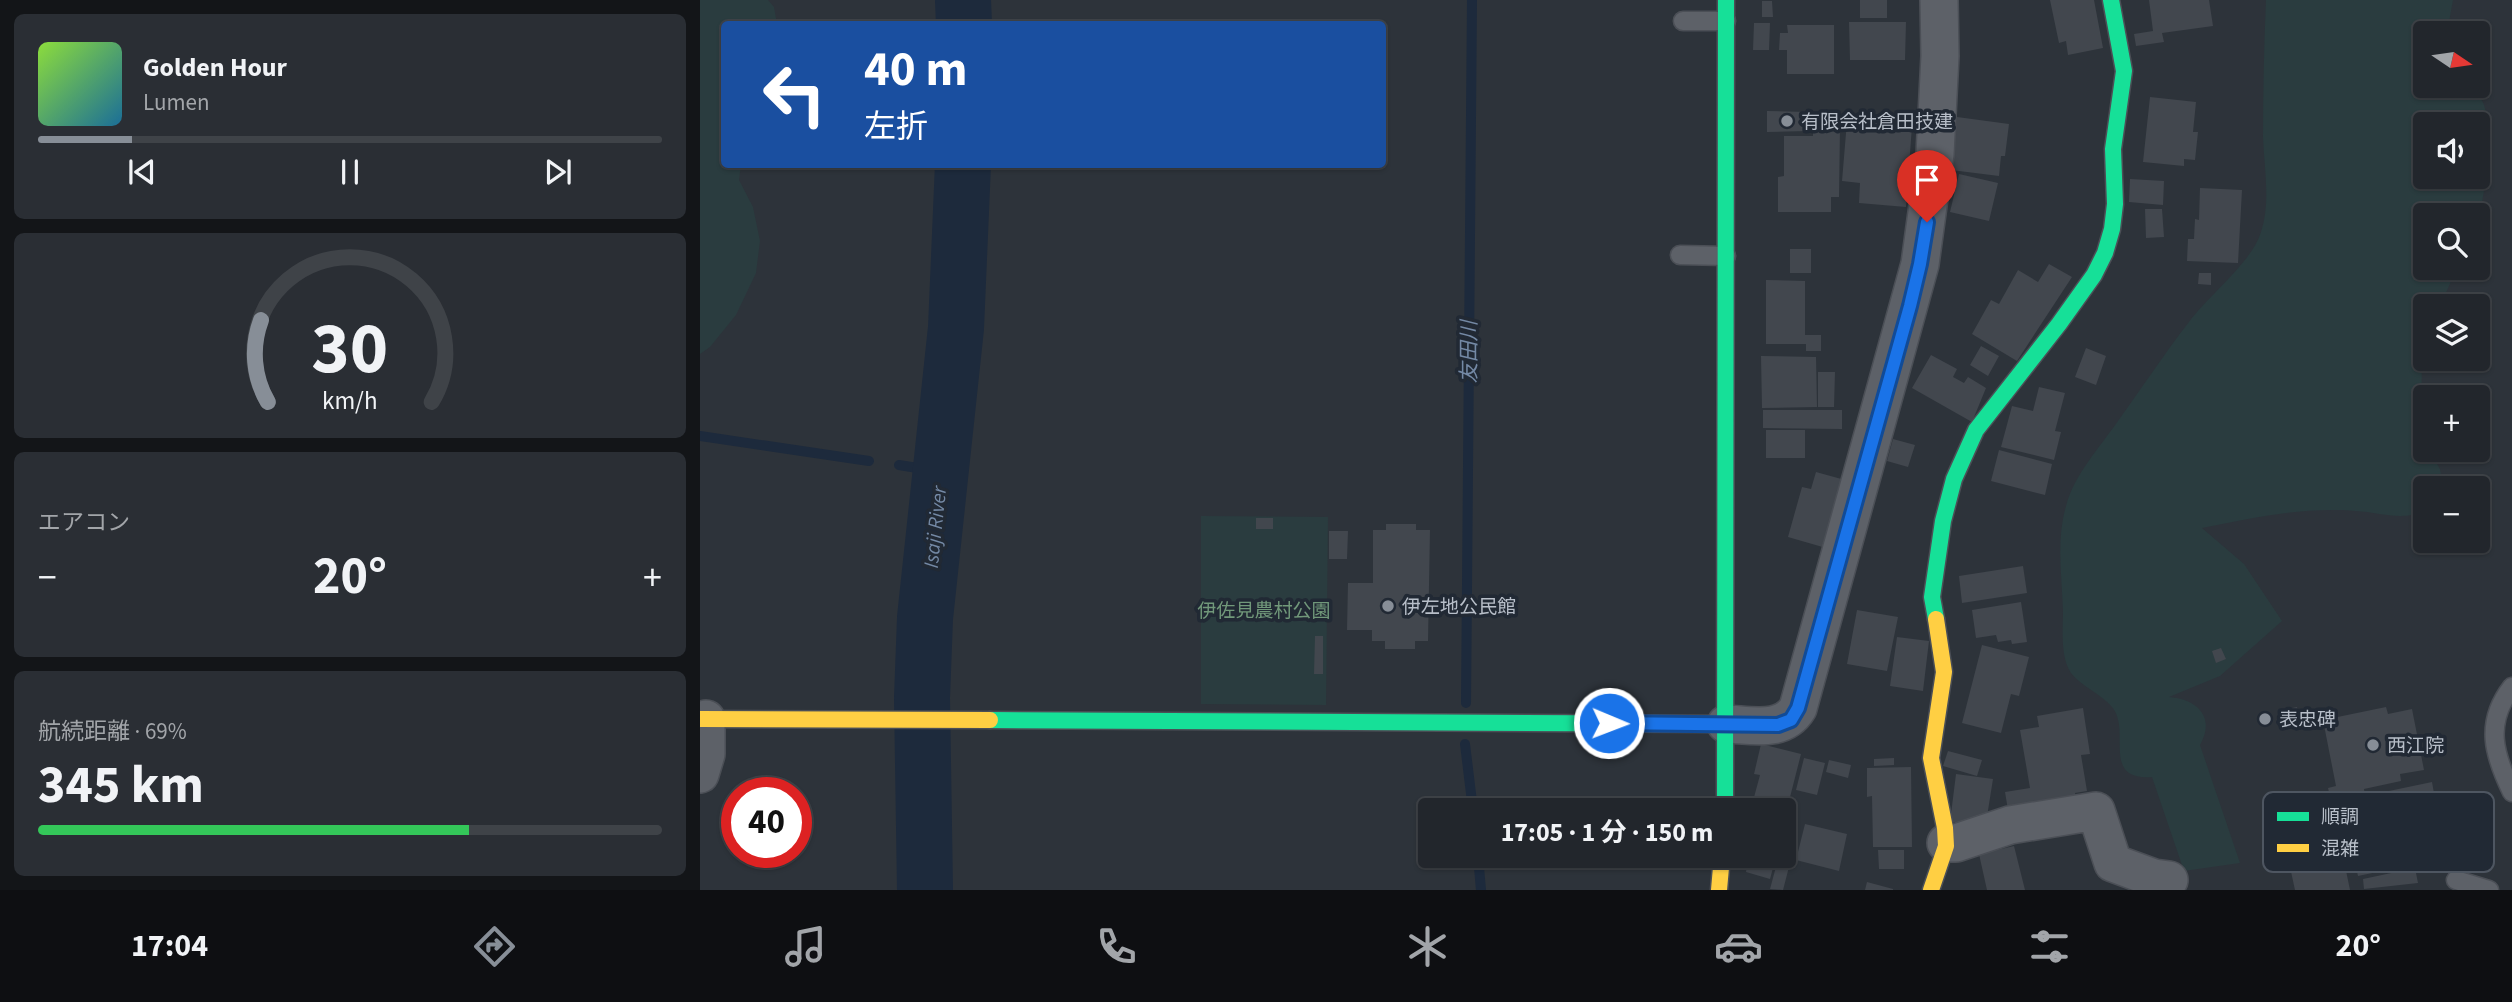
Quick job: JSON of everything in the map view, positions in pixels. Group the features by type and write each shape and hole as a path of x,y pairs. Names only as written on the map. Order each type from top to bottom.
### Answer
{"street":[{"path":"1725,798 1726,0"},
{"path":"700,774 706,754 703,719 1778,725 1791,720 1798,708 1920,264 1935,154 1940,56 1939,0"},
{"path":"1931,890 1946,843 1931,758 1944,672 1932,597 1943,521 1954,479 1976,430 2059,324 2094,275 2105,253 2115,204 2113,149 2124,71 2111,0"},
{"path":"1946,843 1955,843 2010,825 2096,811 2113,863 2154,878 2169,880"},
{"path":"1719,890 1721,868"}],"lane":[{"path":"1683,21 1726,21"},
{"path":"1680,255 1726,256"},
{"path":"2512,687 2503,698 2495,720 2494,743 2499,766 2512,792"},
{"path":"2456,880 2489,890"}],"green space":[{"path":"700,0 768,0 774,7 776,21 721,21 721,168 741,168 739,180 753,207 760,241 756,273 736,315 710,347 700,354"},
{"path":"2266,0 2453,0 2449,21 2413,21 2413,98 2480,98 2486,112 2413,112 2413,189 2485,189 2482,203 2413,203 2413,280 2452,280 2445,294 2413,294 2413,371 2422,371 2422,385 2413,385 2413,462 2436,462 2441,476 2413,476 2413,515 2346,510 2305,511 2202,528 2244,564 2282,621 2220,676 2169,697 2188,701 2201,711 2205,718 2206,726 2200,745 2240,863 2184,871 2152,777 2136,776 2127,771 2122,763 2119,728 2112,707 2075,678 2067,666 2063,643 2061,532 2070,495 2088,462 2189,322 2240,267 2261,232 2266,209 2263,86"},
{"name":"伊佐見農村公園","path":"1201,516 1328,517 1326,705 1201,704"}],"building":[{"path":"1860,0 1887,0 1887,18 1860,18"},
{"path":"2050,0 2094,0 2103,48 2068,55 2066,41 2059,43"},
{"path":"2149,0 2209,0 2213,26 2162,33 2164,42 2136,46 2134,34 2153,31"},
{"path":"1762,1 1772,1 1773,17 1762,17"},
{"path":"1849,22 1906,22 1905,60 1850,60"},
{"path":"1754,23 1770,23 1769,50 1753,50"},
{"path":"1787,25 1834,25 1834,74 1787,74 1787,50 1779,50 1780,33 1788,33"},
{"path":"2150,97 2196,102 2193,132 2198,132 2195,160 2184,159 2184,166 2143,162"},
{"path":"1767,111 1807,112 1807,131 1767,132"},
{"path":"1957,117 2009,124 2005,156 2001,156 1999,176 1951,170"},
{"path":"1847,121 1912,126 1906,207 1859,203 1860,183 1842,181"},
{"path":"1813,127 1840,127 1839,197 1831,197 1831,212 1778,212 1778,177 1784,176 1784,136 1813,136"},
{"path":"1959,174 1998,183 1989,221 1950,212"},
{"path":"2130,179 2164,181 2163,205 2129,202"},
{"path":"2200,188 2242,190 2238,263 2187,261 2188,239 2194,239 2195,219 2199,220"},
{"path":"2145,209 2162,209 2164,237 2146,238"},
{"path":"1790,249 1811,249 1811,273 1790,273"},
{"path":"2049,264 2072,277 2017,361 1972,334 1991,300 1999,304 2018,270 2038,282"},
{"path":"2199,273 2211,273 2211,285 2198,284"},
{"path":"1766,280 1805,281 1805,335 1821,335 1821,351 1806,351 1806,344 1766,344"},
{"path":"1981,346 1999,356 1988,376 1970,365"},
{"path":"2086,348 2106,356 2096,385 2075,377"},
{"path":"1931,355 1957,369 1953,377 1964,383 1968,377 1986,388 1972,422 1912,388"},
{"path":"1761,356 1816,357 1817,407 1762,408"},
{"path":"1818,372 1835,372 1834,407 1818,407"},
{"path":"2039,387 2065,393 2055,431 2061,432 2054,460 2001,447 2012,406 2033,411"},
{"path":"1763,410 1842,410 1842,429 1763,428"},
{"path":"1766,430 1805,430 1805,458 1766,458"},
{"path":"1893,439 1915,445 1908,467 1887,461"},
{"path":"1999,450 2052,464 2045,495 1991,481"},
{"path":"1816,472 1845,480 1826,548 1788,537 1802,487 1811,489"},
{"path":"1256,518 1273,518 1273,529 1256,529"},
{"name":"伊左地公民館","path":"1386,524 1416,524 1416,530 1430,530 1428,641 1415,641 1415,649 1385,649 1385,641 1372,641 1372,630 1347,630 1348,583 1373,583 1373,530 1386,530"},
{"path":"1329,531 1348,531 1347,559 1329,559"},
{"path":"2023,566 2027,593 1962,603 1959,576"},
{"path":"2021,602 2027,642 1998,642 1996,635 1976,638 1972,610"},
{"path":"1857,610 1898,617 1887,671 1847,664"},
{"path":"1315,636 1323,636 1323,674 1314,674"},
{"path":"1897,637 1929,641 1923,691 1890,686"},
{"path":"1982,645 2029,657 2019,696 2011,694 2001,733 1962,723"},
{"path":"2221,648 2226,659 2216,663 2212,651"},
{"path":"2297,707 2300,723 2287,726 2284,710"},
{"name":"西江院","path":"2386,707 2388,714 2412,709 2424,770 2400,774 2401,781 2364,789 2364,792 2329,792 2328,788 2336,786 2323,720"},
{"path":"2083,708 2090,754 2081,755 2087,791 2075,793 2077,805 2009,816 2005,792 2030,788 2020,730 2039,727 2037,716"},
{"path":"1761,744 1801,754 1790,798 1754,798 1760,775 1754,774"},
{"path":"1948,751 1982,760 1977,776 1943,766"},
{"path":"1804,758 1825,763 1817,795 1796,790"},
{"path":"1894,758 1894,765 1874,766 1874,759"},
{"path":"1829,760 1851,765 1848,778 1826,772"},
{"path":"1911,767 1912,847 1873,847 1872,796 1867,797 1867,768"},
{"path":"1956,774 1993,779 1986,823 1950,822"},
{"name":"西江院","path":"2432,782 2434,792 2384,792"},
{"path":"1805,824 1847,834 1839,871 1796,860"},
{"path":"2014,846 2025,890 1987,890 1979,854"},
{"path":"1878,850 1904,850 1904,869 1879,869"},
{"path":"1746,868 1773,868 1770,879 1746,872"},
{"path":"1776,868 1789,868 1783,890 1770,889"},
{"path":"2291,872 2346,872 2350,890 2295,890"},
{"name":"西江院","path":"2357,872 2377,872 2358,876"},
{"path":"2396,872 2416,872 2418,883 2364,889 2363,879"},
{"path":"1867,882 1893,889 1893,890 1865,890"}],"waterway":[{"name":"Isaji River","path":"963,0 964,21"},
{"name":"友田川","path":"1466,703 1472,0"},
{"name":"Isaji River","path":"925,890 922,698 925,618 956,328 963,168"},
{"path":"700,436 869,461"},
{"path":"899,465 942,472"},
{"name":"友田川","path":"1465,744 1472,798"},
{"name":"友田川","path":"1479,868 1481,890"}],"traffic: fast":[{"path":"1725,798 1726,0"},
{"path":"1936,619 1932,597 1943,521 1954,479 1976,430 2094,275 2105,253 2112,229 2115,204 2113,149 2124,71 2111,0"},
{"path":"990,720 1726,724"}],"traffic: slow":[{"path":"1931,890 1946,846 1931,758 1944,672 1936,619"},
{"path":"700,719 990,720"},
{"path":"1719,890 1721,868"}],"place":[{"name":"有限会社倉田技建","path":"1787,121"},
{"name":"伊左地公民館","path":"1388,606"},
{"name":"表忠碑","path":"2265,719"},
{"name":"西江院","path":"2373,745"}],"route":[{"path":"1609,723 1778,725 1791,720 1798,708 1903,331 1920,264 1927,222"}]}
